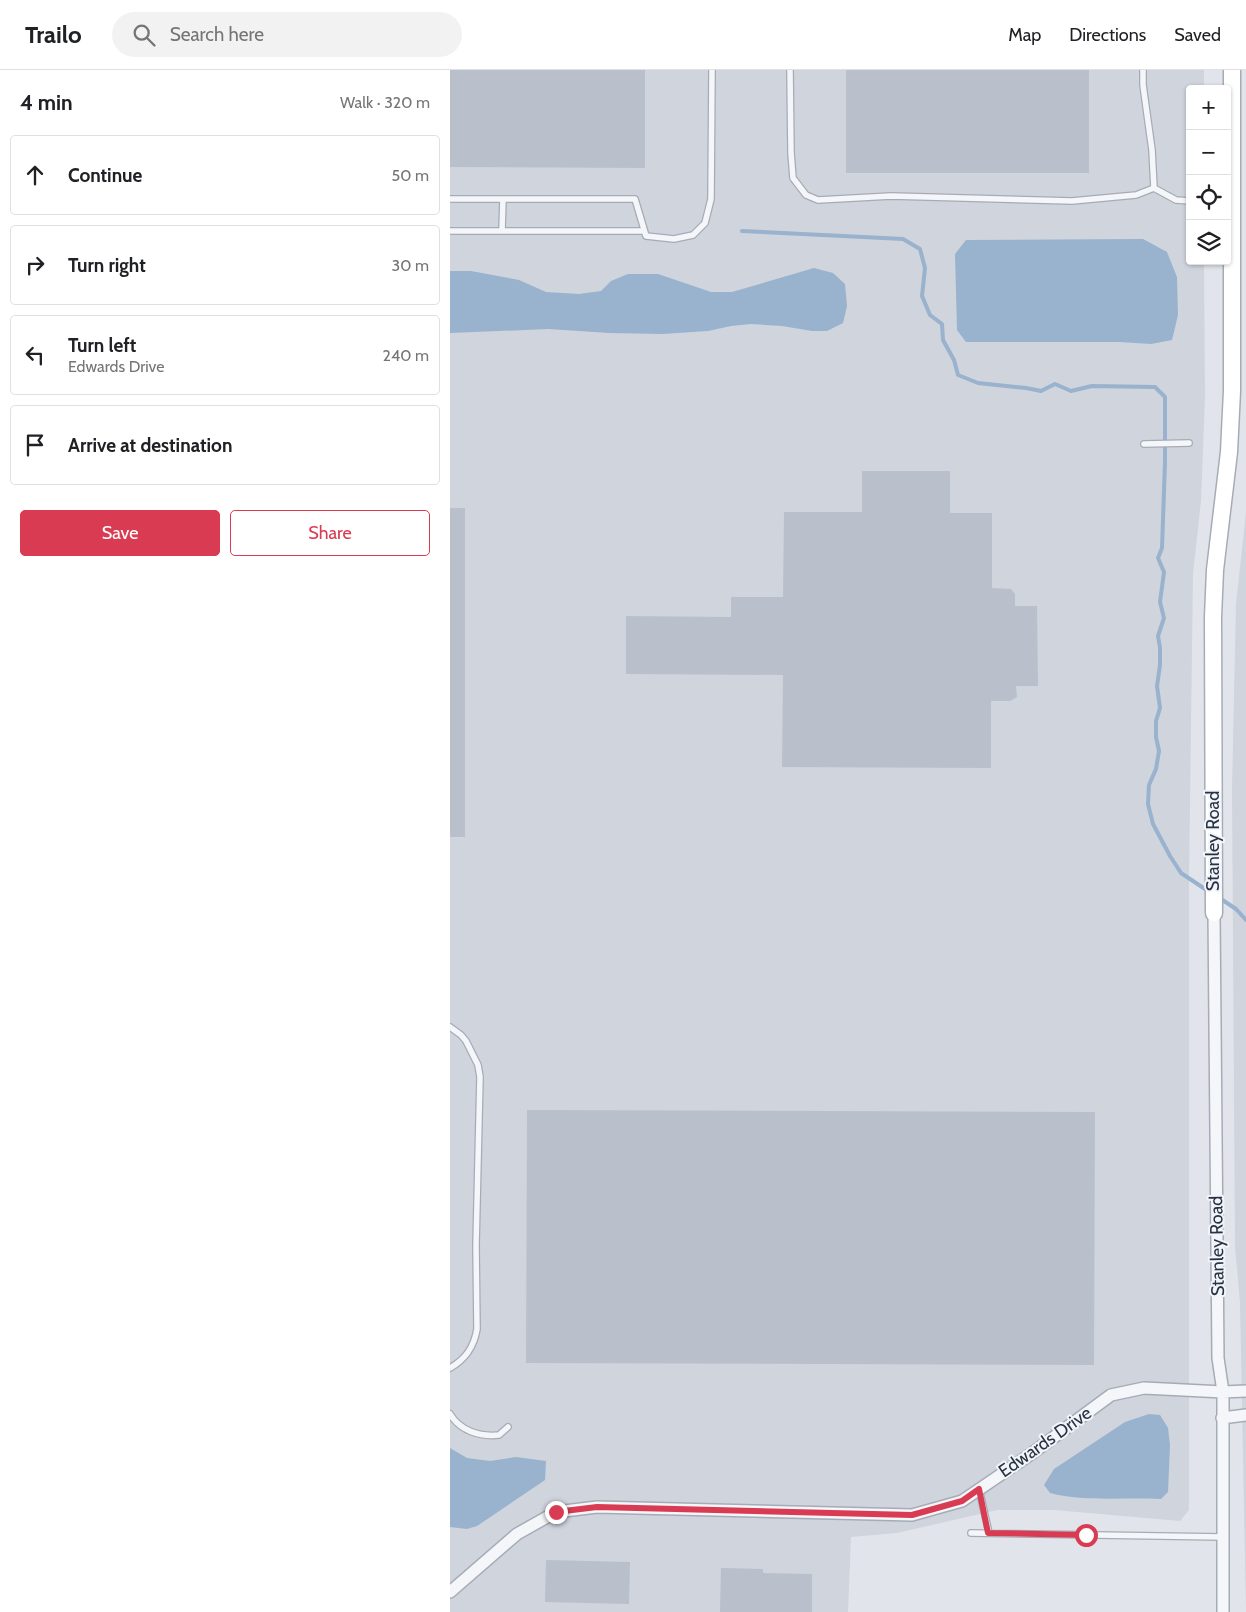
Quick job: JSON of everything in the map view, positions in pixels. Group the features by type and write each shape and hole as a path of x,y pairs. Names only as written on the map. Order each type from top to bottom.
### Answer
{"street":[{"name":"Stanley Road","path":"1230,175 1232,70"},
{"name":"Stanley Road","path":"1223,1612 1223,1392 1218,1358 1213,874 1213,617 1231,418 1230,220"},
{"name":"Edwards Drive","path":"450,1592 517,1534 556,1512 597,1507 912,1515 962,1501 1112,1395 1144,1388 1223,1392 1246,1391"},
{"path":"1222,1418 1246,1415"}],"lane":[{"path":"450,200 635,199 646,236 674,239 693,235 705,223 711,199 712,70"},
{"path":"790,70 793,178 806,194 818,200 891,196 1072,201 1136,195 1154,188 1176,200 1186,201"},
{"path":"1143,70 1143,86 1152,150 1154,188"},
{"path":"502,200 502,230"},
{"path":"450,231 644,231"},
{"path":"1144,444 1189,444"},
{"path":"450,1027 466,1041 478,1065 480,1077 480,1117 476,1245 477,1329 475,1340 470,1350 460,1362 450,1368"},
{"path":"450,1414 455,1422 473,1433 499,1435 508,1427"},
{"path":"979,1489 988,1533"},
{"path":"971,1533 1223,1538"}],"shaded area":[{"path":"450,70 1204,70 1204,85 1186,85 1186,265 1204,265 1205,397 1201,501 1193,574 1189,880 1189,1510 1180,1521 1054,1510 997,1510 897,1533 851,1537 848,1612 450,1612"},
{"path":"1246,512 1246,1612 1240,1303 1235,1246 1232,788 1236,604"}],"water":[{"path":"1143,239 1167,252 1177,277 1178,315 1172,340 1151,344 1120,342 966,342 957,330 955,254 966,240"},
{"path":"814,268 833,273 845,284 847,306 843,323 827,331 751,324 708,331 662,334 548,329 450,333 450,271 471,271 519,280 546,292 579,294 601,291 611,281 628,274 658,274 711,292 732,292"},
{"path":"1149,1414 1160,1415 1168,1428 1170,1445 1168,1492 1161,1499 1105,1499 1064,1496 1050,1493 1044,1485 1054,1469 1125,1422"},
{"path":"450,1448 467,1458 490,1461 516,1457 546,1461 545,1480 477,1526 467,1529 450,1527"}],"building":[{"path":"450,70 645,70 645,168 450,167"},
{"path":"846,70 1089,70 1089,173 846,173"},
{"path":"862,471 950,471 950,513 992,513 992,588 1011,589 1015,594 1015,606 1037,606 1038,686 1016,686 1017,697 1010,701 991,701 991,768 782,767 783,675 626,674 626,616 731,617 731,597 783,597 784,512 862,512"},
{"path":"450,508 465,508 465,837 450,837"},
{"path":"527,1110 1095,1112 1094,1365 526,1363"},
{"path":"546,1560 630,1562 629,1604 545,1602"},
{"path":"721,1568 763,1569 763,1573 812,1574 812,1612 720,1612"}],"waterway":[{"path":"742,231 903,239 920,249 925,268 922,296 930,315 942,324 943,340 954,360 958,375 978,383 1041,391 1055,384 1071,391 1092,386 1155,387 1165,397 1162,548 1158,558 1164,572 1160,602 1164,618 1158,636 1160,665 1157,686 1160,708 1156,721 1156,737 1159,751 1156,769 1149,785 1148,804 1153,824 1181,873 1208,891"},
{"path":"1218,897 1236,909 1246,920"}],"route":[{"path":"556,1512 597,1507 912,1515 962,1501 979,1489 988,1533 1086,1535"}]}
